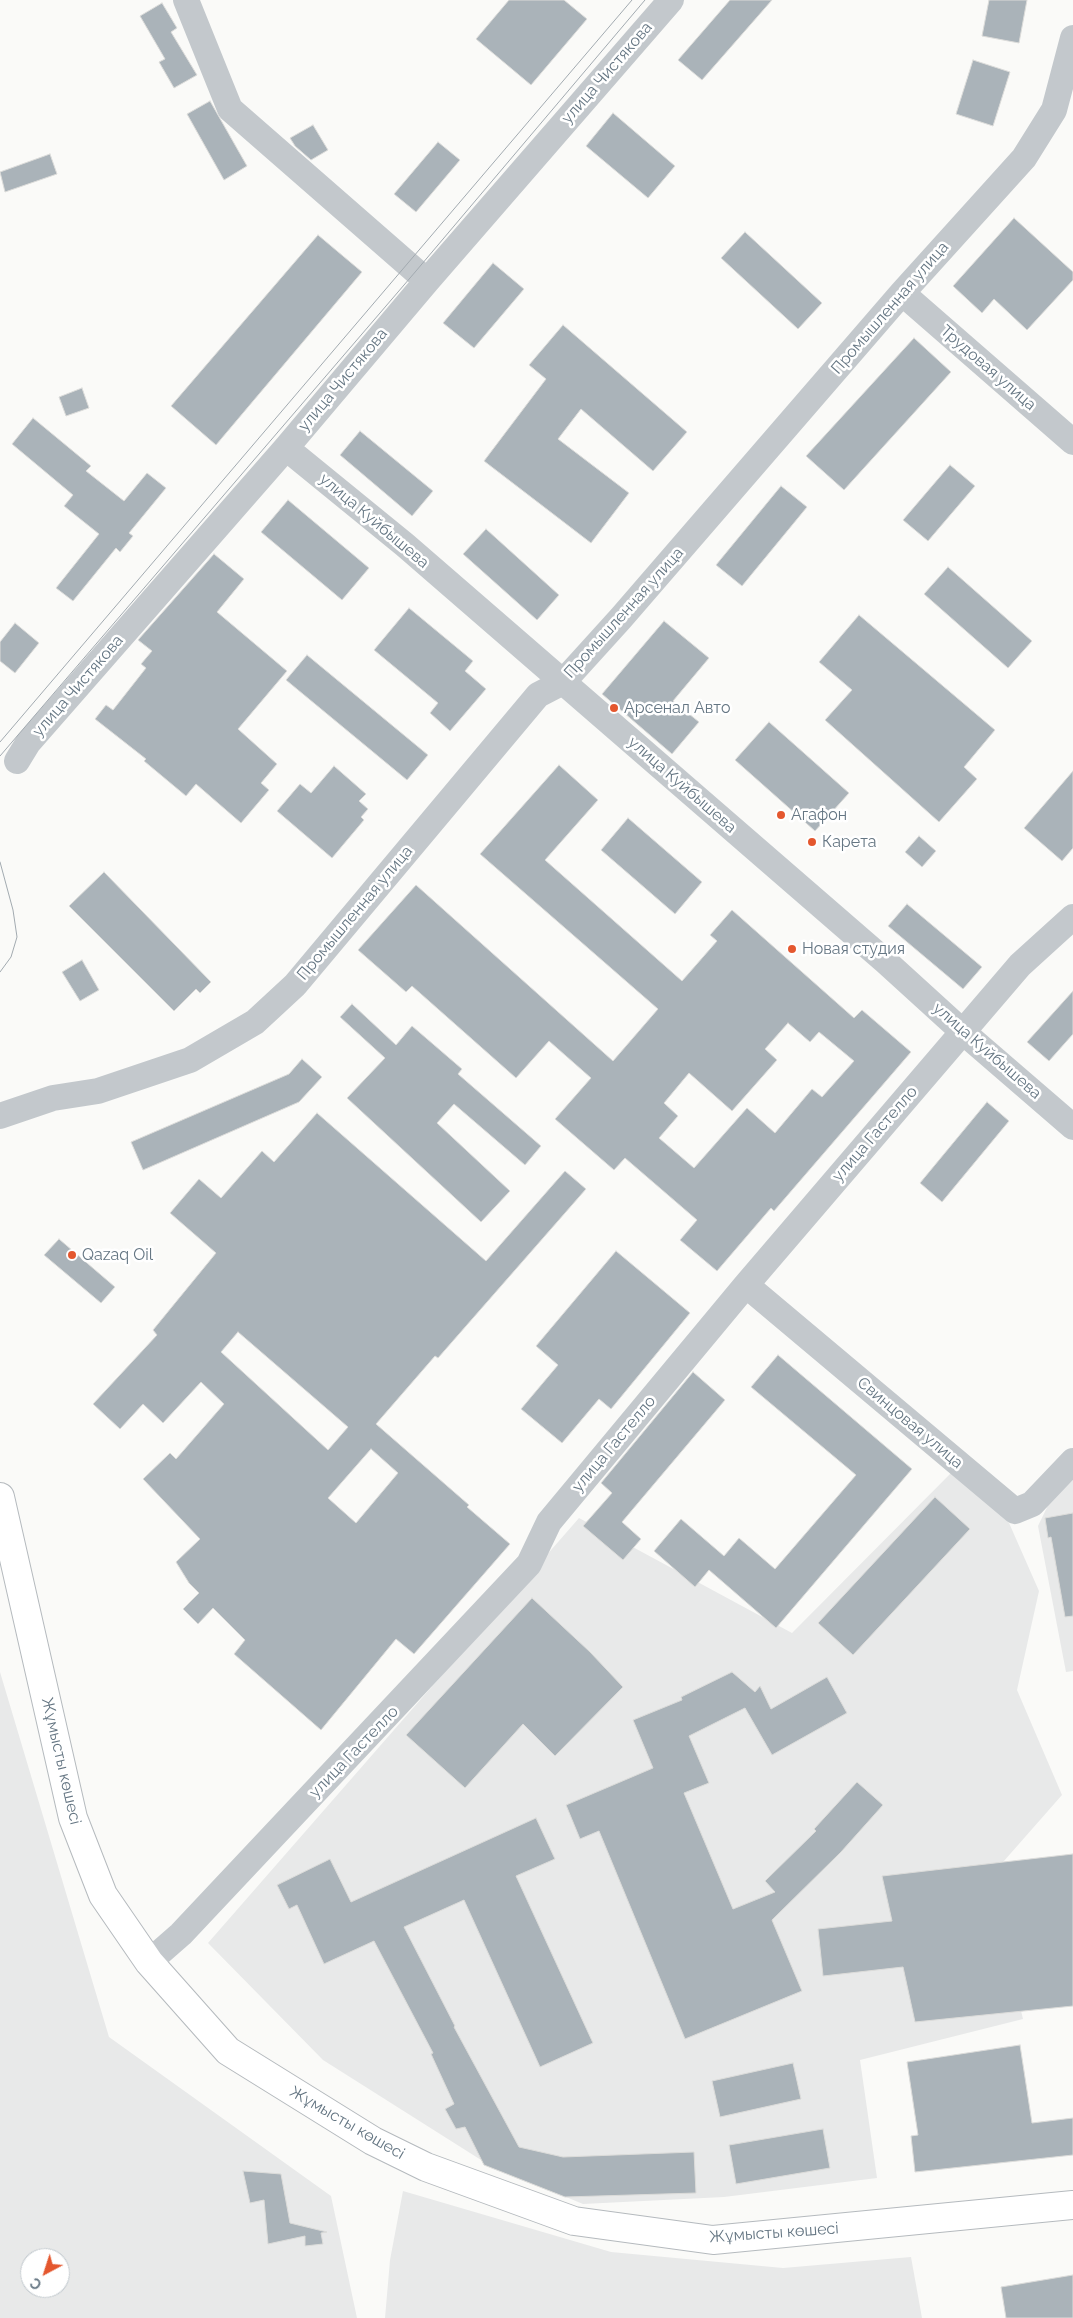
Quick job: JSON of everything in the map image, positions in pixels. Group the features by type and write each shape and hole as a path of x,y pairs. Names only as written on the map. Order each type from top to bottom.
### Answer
{"main road":[{"name":"Жұмысты көшесі","path":"0,1497 72,1818 103,1895 149,1962 228,2051 365,2136 426,2167 574,2221 713,2240 1073,2205"}],"street":[{"path":"186,0 230,109 427,280"},
{"name":"улица Чистякова","path":"17,761 28,743 286,448 427,280 670,0"},
{"name":"Промышленная улица","path":"0,1116 53,1098 98,1091 190,1060 255,1022 295,985 538,695 563,682 627,611 902,293 1024,158 1054,110 1073,38"},
{"name":"Трудовая улица","path":"902,293 1073,442"},
{"name":"улица Куйбышева","path":"286,448 405,545 886,962 963,1032 1073,1127"},
{"name":"улица Гастелло","path":"149,1962 188,1927 529,1564 549,1522 746,1285 1020,965 1073,917"},
{"name":"Свинцовая улица","path":"746,1285 1015,1511 1032,1504 1073,1461"}],"shaded area":[{"path":"954,1470 1002,1507 1039,1591 1017,1690 1062,1795 989,1878 1023,2019 860,2060 877,2178 724,2197 583,2204 489,2165 323,2060 208,1943 579,1518 792,1633"},
{"path":"1073,1472 1073,1671 1066,1672 1038,1526 1054,1493"},
{"path":"0,1672 109,2037 331,2196 357,2318 0,2318"},
{"path":"403,2191 611,2252 783,2268 911,2257 922,2318 385,2318 390,2260"}],"building":[{"path":"509,0 564,0 587,19 531,85 476,39"},
{"path":"730,0 772,0 702,80 678,60"},
{"path":"989,0 1027,0 1019,43 982,36"},
{"path":"162,3 177,28 171,32 197,75 174,88 159,62 165,59 140,16"},
{"path":"973,60 1010,72 993,126 956,114"},
{"path":"210,101 247,166 224,180 187,114"},
{"path":"613,113 675,166 648,198 586,146"},
{"path":"313,125 328,150 311,160 295,146 290,138"},
{"path":"438,142 460,160 416,212 394,194"},
{"path":"50,154 57,174 5,192 0,172"},
{"path":"1014,218 1073,272 1073,280 1027,330 994,299 982,313 953,286"},
{"path":"745,232 822,303 798,329 721,258"},
{"path":"318,235 362,272 216,445 171,406"},
{"path":"493,263 524,289 474,348 443,323"},
{"path":"563,325 687,432 653,471 581,409 558,439 629,493 591,543 484,461 546,379 529,365"},
{"path":"914,338 951,372 844,490 806,456"},
{"path":"82,388 89,408 66,416 59,397"},
{"path":"33,418 91,466 86,471 124,501 147,473 166,488 129,533 133,536 120,552 116,548 73,601 56,588 99,534 64,506 73,495 12,444"},
{"path":"360,431 433,491 412,516 340,455"},
{"path":"950,465 975,486 928,541 903,520"},
{"path":"781,486 807,507 742,586 716,565"},
{"path":"288,500 369,568 342,600 261,532"},
{"path":"486,529 559,595 537,620 463,554"},
{"path":"214,554 244,579 217,612 287,671 238,729 277,764 261,783 269,790 241,823 196,784 186,796 144,761 146,759 95,719 106,705 113,710 146,668 141,664 152,651 138,640"},
{"path":"948,567 1032,641 1008,668 924,594"},
{"path":"409,608 473,661 465,671 486,689 450,731 430,713 438,703 374,650"},
{"path":"859,615 995,730 964,767 977,779 939,822 825,720 852,690 819,662"},
{"path":"664,621 709,658 673,701 699,722 672,754 602,694"},
{"path":"15,623 39,643 15,673 0,661 0,642"},
{"path":"307,655 428,755 407,780 286,680"},
{"path":"769,722 849,793 815,831 735,760"},
{"path":"559,765 598,800 545,860 682,981 717,941 710,935 732,910 854,1018 862,1010 911,1052 774,1211 771,1208 717,1271 680,1240 697,1220 625,1158 614,1170 555,1119 591,1078 549,1041 516,1078 412,986 406,992 358,950 416,885 613,1061 658,1009 480,854","holes":["788,1023 810,1042 819,1032 854,1061 822,1097 812,1089 775,1133 747,1108 694,1168 659,1138 678,1116 664,1103 689,1073 732,1111 777,1060 765,1049"]},
{"path":"334,766 366,794 359,801 368,809 361,817 364,820 332,858 277,811 300,784 311,793"},
{"path":"1073,771 1073,848 1062,861 1024,828"},
{"path":"628,818 702,882 675,914 601,850"},
{"path":"919,836 936,851 922,867 905,852"},
{"path":"104,872 211,982 200,993 196,989 174,1011 69,906"},
{"path":"907,904 982,967 963,989 888,926"},
{"path":"82,960 99,990 80,1001 62,972"},
{"path":"1073,991 1073,1034 1049,1061 1027,1042"},
{"path":"352,1004 396,1045 412,1026 462,1069 458,1074 541,1146 525,1165 454,1104 437,1123 510,1191 481,1222 347,1098 385,1058 340,1017"},
{"path":"302,1059 322,1077 299,1102 143,1170 131,1142 289,1074"},
{"path":"987,1102 1009,1121 942,1202 920,1183"},
{"path":"317,1113 486,1261 565,1171 586,1189 438,1358 435,1356 376,1424 469,1505 467,1507 510,1544 414,1654 396,1639 321,1730 234,1654 245,1640 213,1608 198,1624 183,1609 199,1593 189,1583 176,1562 200,1539 143,1479 170,1453 176,1459 224,1404 201,1382 163,1423 143,1404 120,1429 93,1404 157,1335 153,1330 216,1253 170,1213 199,1179 221,1198 262,1151 274,1162","holes":["238,1332 348,1427 328,1450 221,1352","371,1449 398,1473 356,1523 328,1498"]},
{"path":"59,1239 115,1287 101,1303 44,1255"},
{"path":"616,1251 690,1313 611,1409 599,1399 562,1443 521,1409 558,1365 536,1346"},
{"path":"778,1355 912,1469 776,1628 709,1570 695,1587 654,1551 681,1519 724,1556 739,1538 775,1569 856,1475 751,1387"},
{"path":"693,1372 725,1400 622,1522 641,1539 623,1560 583,1526 612,1493 601,1483"},
{"path":"935,1497 970,1529 853,1655 818,1623"},
{"path":"1073,1513 1073,1616 1065,1617 1051,1537 1048,1538 1045,1518"},
{"path":"532,1598 590,1652 623,1687 555,1756 523,1724 465,1788 406,1735"},
{"path":"732,1672 755,1692 760,1686 771,1709 827,1677 847,1713 772,1755 745,1708 689,1736 709,1783 684,1793 733,1909 775,1892 765,1881 816,1831 814,1829 857,1782 883,1805 841,1852 772,1920 802,1991 685,2039 599,1831 580,1839 566,1805 653,1768 633,1720 682,1700 681,1697"},
{"path":"536,1818 555,1859 516,1876 593,2043 540,2067 464,1900 404,1927 454,2027 519,2147 563,2157 694,2152 696,2193 565,2197 484,2165 465,2127 456,2129 445,2109 454,2104 431,2054 433,2053 374,1941 324,1964 297,1905 289,1909 277,1885 330,1859 351,1902"},
{"path":"1073,1854 1073,2006 915,2022 903,1967 823,1976 818,1929 892,1921 882,1876"},
{"path":"1020,2045 1032,2123 1073,2118 1073,2155 915,2172 911,2136 918,2135 907,2062"},
{"path":"793,2063 801,2099 720,2117 712,2081"},
{"path":"823,2129 830,2168 736,2184 729,2145"},
{"path":"243,2171 281,2174 290,2223 327,2232 321,2233 323,2244 305,2246 305,2236 268,2244 264,2200 250,2203"},
{"path":"1073,2275 1073,2318 1006,2318 1001,2287"}],"tram line":[{"path":"0,742 632,0"},
{"path":"0,756 416,271 645,0"},
{"path":"0,862 13,910 17,937 11,957 0,972"}],"place":[{"name":"Арсенал Авто","path":"614,708"},
{"name":"Агафон","path":"781,815"},
{"name":"Карета","path":"812,842"},
{"name":"Новая студия","path":"792,949"},
{"name":"Qazaq Oil","path":"72,1255"}]}
